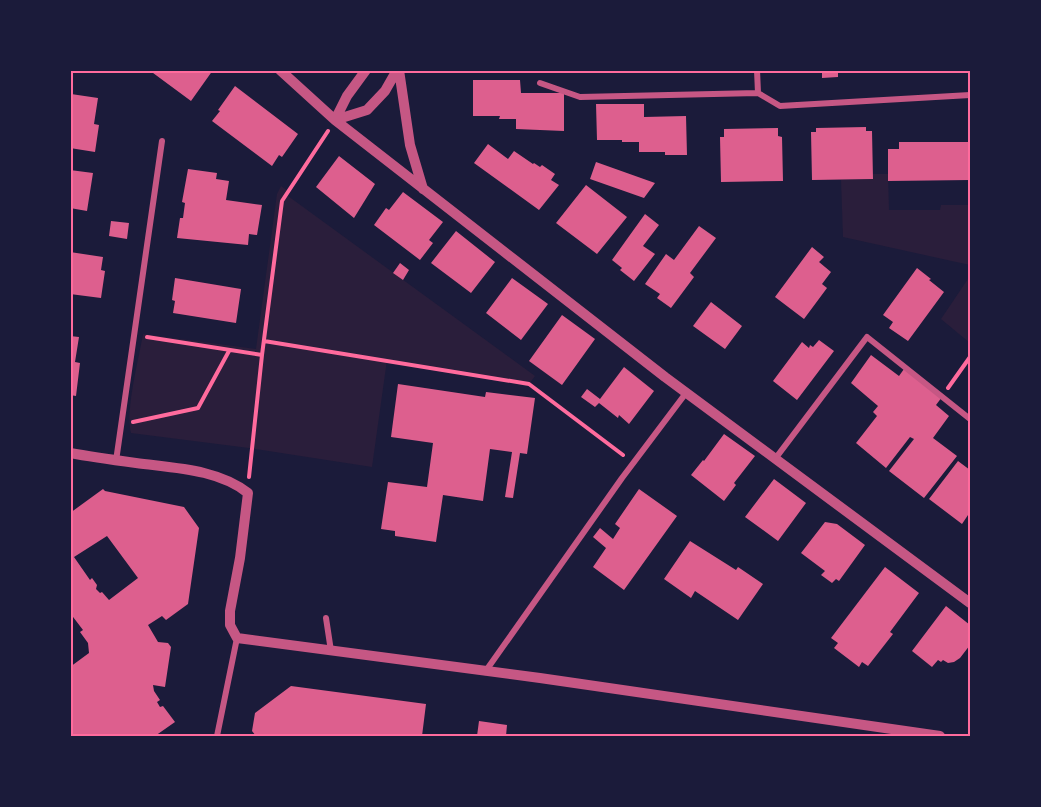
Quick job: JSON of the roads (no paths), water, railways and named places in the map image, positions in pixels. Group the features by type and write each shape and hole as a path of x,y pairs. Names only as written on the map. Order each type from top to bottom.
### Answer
{"street":[{"path":"280,70 335,120 686,393 970,603"},
{"path":"335,120 347,96 366,70"},
{"path":"335,120 367,110 385,91 398,70"},
{"path":"398,70 410,145 423,189"},
{"path":"757,70 758,93"},
{"path":"540,83 580,97 758,93 780,106 970,95"},
{"path":"116,461 162,141"},
{"path":"775,459 867,338 970,419"},
{"path":"485,672 633,463 686,393"},
{"path":"70,453 181,469 221,478 237,484 248,493 240,558 230,611 230,626 237,638 217,736"},
{"path":"326,618 331,651"},
{"path":"237,638 940,736"}]}
